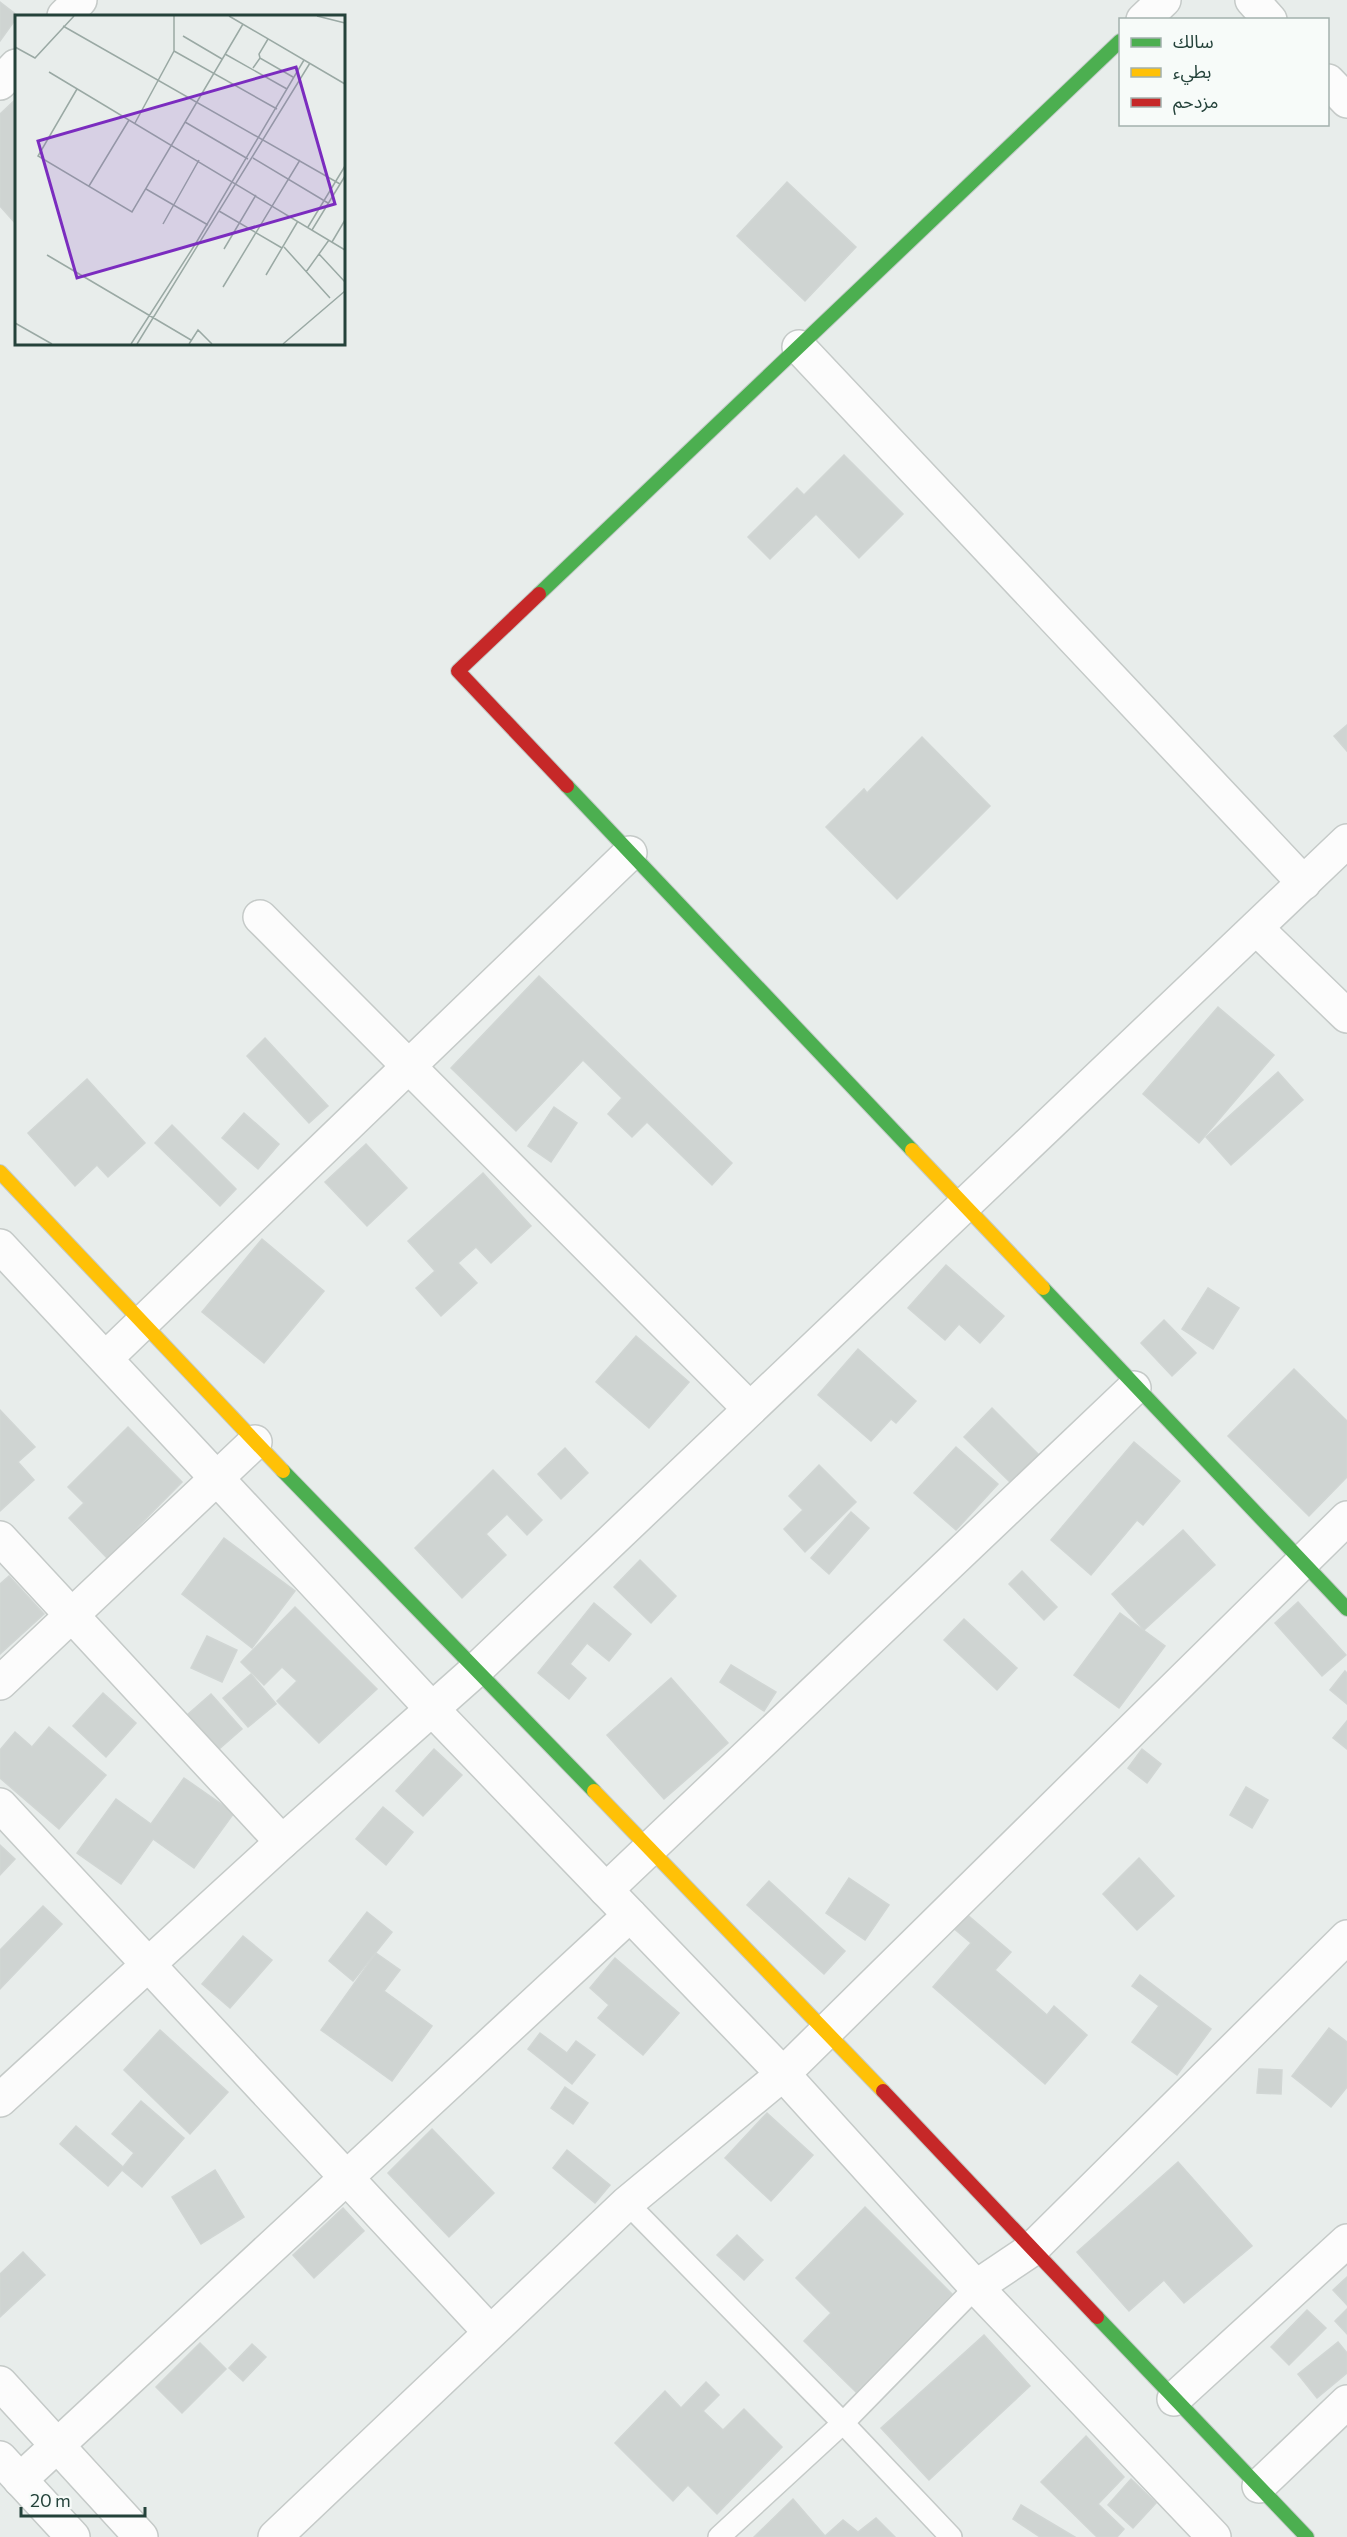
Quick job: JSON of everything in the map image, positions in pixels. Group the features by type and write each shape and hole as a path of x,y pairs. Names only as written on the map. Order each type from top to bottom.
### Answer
{"street":[{"path":"65,15 80,0"},
{"path":"1145,18 1164,0"},
{"path":"1251,0 1268,18"},
{"path":"1119,42 458,671 1134,1388 1347,1609"},
{"path":"0,83 15,67"},
{"path":"1329,82 1347,101"},
{"path":"799,347 1304,883"},
{"path":"0,2100 282,1842 476,1670 1347,842"},
{"path":"106,1358 630,853"},
{"path":"260,916 750,1409"},
{"path":"1256,927 1347,1016"},
{"path":"0,1172 255,1442 648,1850 826,2031 1031,2250 1307,2537"},
{"path":"0,1246 219,1478 432,1709 783,2074 976,2287 1206,2534"},
{"path":"606,1890 1134,1388"},
{"path":"0,1683 255,1442"},
{"path":"275,2537 627,2203 783,2074 1347,1518"},
{"path":"0,1538 282,1842"},
{"path":"0,1805 490,2332"},
{"path":"73,2537 10,2469 58,2446 630,1915"},
{"path":"976,2287 1031,2250 1347,1937"},
{"path":"1174,2399 1347,2241"},
{"path":"0,2383 141,2537"},
{"path":"1259,2486 1347,2402"}],"lane":[{"path":"627,2203 843,2423 951,2537"},
{"path":"719,2537 843,2423 976,2287"}],"building":[{"path":"0,2 17,15 0,41"},
{"path":"15,100 15,223 0,206 0,114"},
{"path":"787,182 856,247 805,301 737,236"},
{"path":"844,455 903,514 859,558 816,514 770,559 748,537 797,488 804,495"},
{"path":"1347,725 1347,751 1334,736"},
{"path":"922,737 990,806 897,899 826,827 864,789 867,793"},
{"path":"539,976 732,1163 712,1185 647,1122 632,1137 608,1114 622,1098 583,1060 516,1131 451,1068"},
{"path":"1218,1007 1274,1055 1199,1143 1143,1094"},
{"path":"265,1038 328,1106 309,1123 247,1056"},
{"path":"1278,1072 1303,1100 1231,1165 1206,1137"},
{"path":"87,1079 145,1143 108,1177 97,1165 75,1186 28,1133"},
{"path":"554,1107 577,1123 551,1162 528,1146"},
{"path":"244,1113 279,1144 258,1169 222,1138"},
{"path":"172,1125 236,1189 220,1206 155,1143"},
{"path":"366,1144 407,1188 367,1226 325,1182"},
{"path":"483,1173 531,1226 491,1263 476,1247 458,1263 477,1283 441,1316 416,1288 435,1271 408,1241"},
{"path":"262,1239 324,1291 264,1363 202,1312"},
{"path":"946,1265 1004,1316 980,1343 959,1324 945,1340 908,1308"},
{"path":"1208,1288 1239,1308 1213,1349 1182,1329"},
{"path":"1164,1320 1196,1353 1172,1376 1141,1343"},
{"path":"636,1336 689,1382 649,1428 596,1382"},
{"path":"858,1349 916,1401 896,1423 891,1419 871,1441 818,1395"},
{"path":"1294,1369 1347,1421 1347,1477 1309,1516 1228,1436"},
{"path":"992,1408 1042,1458 1014,1486 964,1437"},
{"path":"0,1410 35,1447 18,1462 34,1480 0,1511"},
{"path":"128,1427 182,1482 107,1558 69,1518 84,1503 68,1487"},
{"path":"1134,1442 1180,1481 1143,1525 1137,1520 1091,1575 1051,1540"},
{"path":"956,1447 998,1484 956,1530 914,1493"},
{"path":"565,1448 588,1473 561,1499 538,1474"},
{"path":"819,1465 856,1502 805,1552 784,1529 803,1510 789,1496"},
{"path":"493,1470 542,1520 527,1535 507,1514 486,1534 506,1555 462,1598 415,1548"},
{"path":"851,1512 869,1528 829,1574 811,1558"},
{"path":"1183,1530 1215,1565 1144,1630 1112,1594"},
{"path":"224,1538 295,1591 252,1648 182,1594"},
{"path":"640,1560 676,1596 651,1623 614,1587"},
{"path":"1022,1571 1057,1607 1044,1620 1009,1584"},
{"path":"9,1576 44,1614 0,1654 0,1584"},
{"path":"1298,1602 1346,1655 1322,1676 1275,1623"},
{"path":"594,1603 631,1634 609,1661 587,1643 570,1664 586,1678 569,1699 538,1673"},
{"path":"295,1607 377,1689 319,1743 277,1701 297,1681 282,1667 264,1685 241,1662"},
{"path":"1120,1613 1165,1646 1119,1708 1074,1675"},
{"path":"964,1619 1017,1668 997,1690 944,1640"},
{"path":"207,1636 237,1650 222,1682 191,1668"},
{"path":"731,1665 776,1692 764,1711 720,1682"},
{"path":"1345,1671 1347,1673 1347,1704 1330,1690"},
{"path":"251,1674 276,1704 248,1727 223,1698"},
{"path":"671,1678 728,1743 664,1799 607,1735"},
{"path":"103,1693 136,1723 106,1757 73,1726"},
{"path":"211,1694 242,1729 218,1750 187,1715"},
{"path":"1347,1721 1347,1749 1333,1738"},
{"path":"49,1727 106,1775 59,1829 0,1778 0,1750 15,1732 32,1747"},
{"path":"434,1749 462,1775 423,1816 396,1791"},
{"path":"1142,1749 1161,1764 1147,1783 1128,1768"},
{"path":"184,1778 234,1813 194,1868 153,1839 121,1884 77,1853 116,1799 151,1824"},
{"path":"1246,1787 1268,1800 1252,1828 1230,1815"},
{"path":"383,1807 413,1832 386,1865 356,1839"},
{"path":"0,1845 15,1859 0,1875"},
{"path":"1139,1858 1174,1896 1137,1930 1103,1894"},
{"path":"849,1878 889,1905 865,1940 826,1913"},
{"path":"769,1881 845,1951 824,1974 747,1905"},
{"path":"43,1906 62,1924 0,1989 0,1950"},
{"path":"367,1912 392,1932 353,1981 329,1961"},
{"path":"964,1912 1011,1952 995,1970 1047,2015 1054,2006 1087,2035 1045,2084 933,1987 971,1943 952,1927"},
{"path":"243,1936 272,1960 230,2008 202,1984"},
{"path":"376,1953 400,1970 384,1991 432,2026 392,2081 321,2030"},
{"path":"615,1958 679,2013 643,2055 598,2018 609,2005 590,1988"},
{"path":"1140,1975 1211,2029 1177,2075 1132,2042 1159,2006 1132,1986"},
{"path":"1329,2028 1347,2042 1347,2087 1331,2107 1292,2076"},
{"path":"160,2030 228,2092 190,2134 124,2070"},
{"path":"540,2033 567,2053 576,2041 595,2055 572,2084 528,2049"},
{"path":"1259,2069 1282,2070 1281,2094 1257,2093"},
{"path":"565,2087 588,2103 573,2124 551,2108"},
{"path":"141,2101 184,2138 142,2187 122,2170 108,2186 60,2144 76,2126 123,2167 134,2153 112,2134"},
{"path":"767,2113 813,2155 771,2201 725,2158"},
{"path":"432,2129 494,2193 449,2237 388,2173"},
{"path":"567,2150 610,2185 595,2203 553,2168"},
{"path":"1178,2162 1252,2246 1184,2303 1164,2280 1129,2311 1077,2252"},
{"path":"215,2170 244,2217 201,2244 172,2197"},
{"path":"865,2207 952,2294 856,2392 804,2341 831,2313 796,2278"},
{"path":"343,2208 364,2231 314,2278 293,2255"},
{"path":"737,2235 763,2260 744,2280 717,2255"},
{"path":"23,2252 45,2275 0,2317 0,2274"},
{"path":"1347,2277 1347,2305 1333,2290"},
{"path":"1347,2309 1347,2334 1335,2321"},
{"path":"1307,2310 1326,2328 1289,2365 1271,2347"},
{"path":"984,2335 1030,2386 929,2480 881,2428"},
{"path":"1338,2342 1347,2353 1347,2373 1317,2398 1298,2374"},
{"path":"200,2343 226,2369 182,2413 156,2387"},
{"path":"252,2344 266,2357 243,2381 229,2368"},
{"path":"706,2382 719,2395 703,2411 723,2430 744,2409 782,2447 717,2514 688,2485 673,2501 615,2443 665,2391 681,2408"},
{"path":"1086,2436 1124,2477 1098,2504 1124,2529 1117,2537 1097,2537 1041,2482"},
{"path":"1131,2479 1156,2503 1133,2528 1108,2505"},
{"path":"793,2499 825,2536 843,2520 858,2532 876,2518 895,2537 754,2537"},
{"path":"1021,2505 1075,2537 1040,2537 1013,2519"}],"traffic: fast":[{"path":"539,594 1119,42"},
{"path":"567,786 912,1150"},
{"path":"1043,1288 1347,1609"},
{"path":"283,1471 594,1791"},
{"path":"1097,2317 1307,2537"}],"traffic: slow":[{"path":"912,1150 1043,1288"},
{"path":"0,1172 283,1471"},
{"path":"594,1791 883,2091"}],"traffic: jam":[{"path":"539,594 458,671 567,786"},
{"path":"883,2091 1097,2317"}]}
